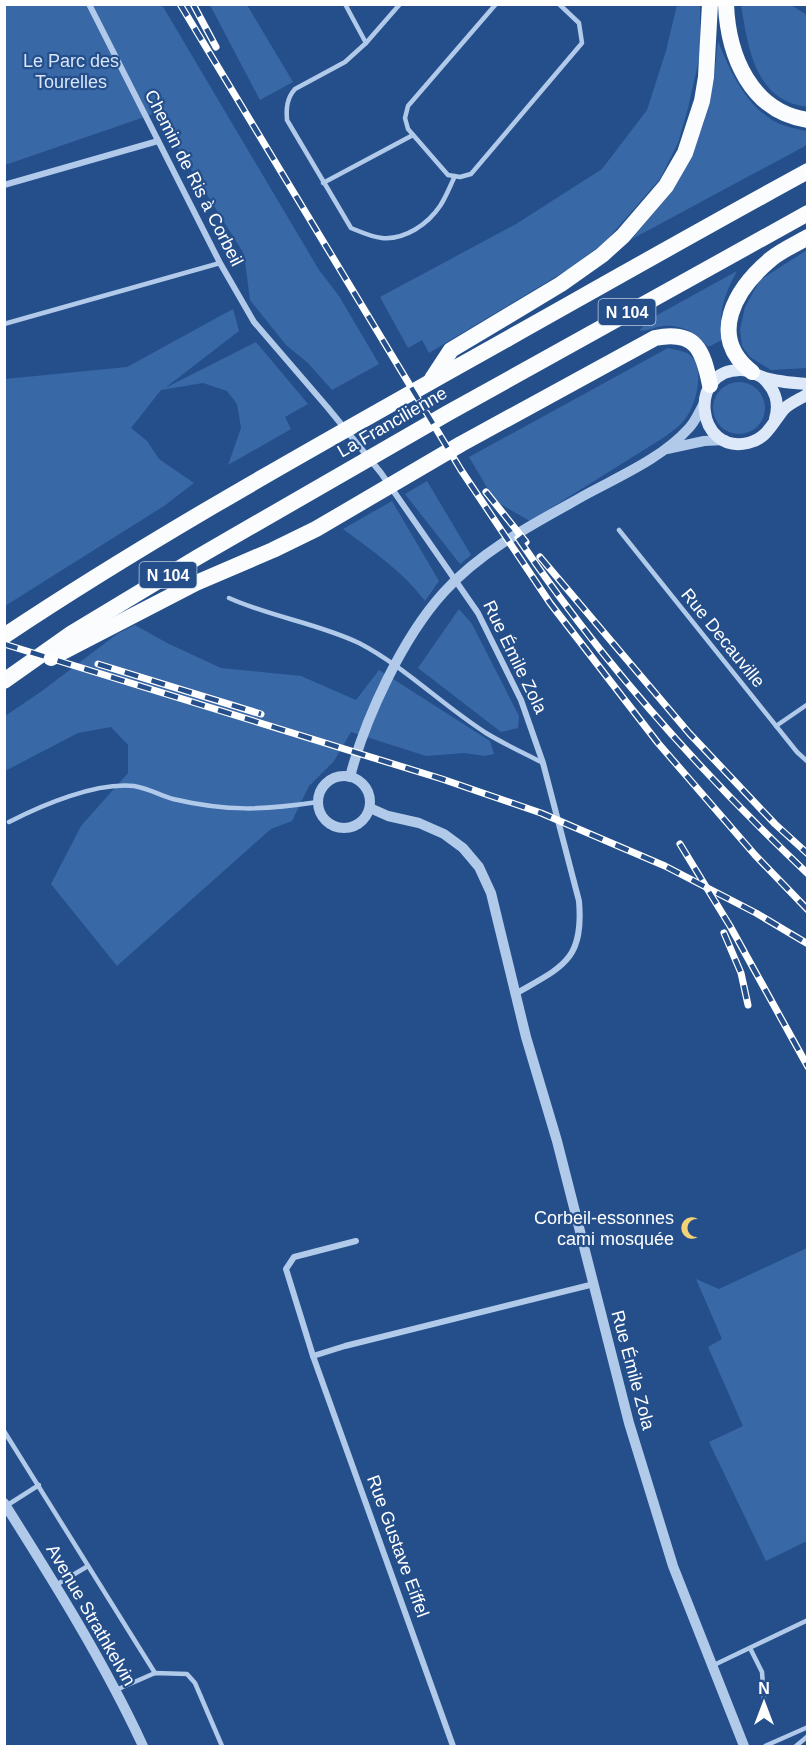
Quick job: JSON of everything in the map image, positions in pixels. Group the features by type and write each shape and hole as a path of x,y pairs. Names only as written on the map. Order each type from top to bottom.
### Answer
{"highway":[{"path":"430,383 451,350 561,284 602,255 624,236 666,186 685,153 702,101 706,77 710,4"},
{"path":"726,4 729,36 735,57 750,84 757,94 774,108 793,118 807,120"},
{"name":"La Francilienne","path":"4,636 54,603 320,444 807,171"},
{"name":"La Francilienne","path":"4,681 72,633 337,476 807,213"},
{"path":"757,374 739,362 729,338 728,327 736,301 754,275 773,257 807,237"},
{"path":"4,681 196,583 294,539 655,338 677,336 695,345 705,360 710,385"}],"main road":[{"path":"807,384 787,383 741,370 729,371 719,376 710,385 703,405 704,416 708,426 724,440 736,444 748,443 759,439 786,407 807,394"},
{"path":"757,374 770,384 777,402 774,421"}],"street":[{"name":"Chemin de Ris à Corbeil","path":"89,4 220,263 254,322 285,357"},
{"path":"4,184 158,141"},
{"name":"Rue Émile Zola","path":"285,357 381,473 478,613 521,700 543,763 579,901 581,923 578,941 570,958 555,971 515,994"},
{"path":"350,777 365,727 395,666 444,592 469,569 525,529 667,450 691,427 703,405"},
{"path":"667,450 705,441 724,440"},
{"path":"341,776 350,777 362,783 369,792 370,808 363,821 351,827 334,826 325,820 318,802 324,785 341,776"},
{"name":"Rue Émile Zola","path":"370,808 388,816 419,823 444,834 464,848 479,867 491,893 515,994 557,1141 632,1434 673,1566 744,1746"},
{"name":"Rue Gustave Eiffel","path":"356,1241 294,1257 286,1269 314,1356 453,1746"},
{"path":"314,1356 345,1346 594,1284"},
{"name":"Avenue Strathkelvin","path":"5,1504 116,1690 143,1746"}],"lane":[{"path":"345,4 366,42"},
{"path":"400,4 345,62 294,89 288,101 287,120 351,228 383,238 400,236 423,224 441,205 455,176"},
{"path":"496,4 408,106 405,118 408,129 448,175 460,177 471,174 582,44 579,23 559,4"},
{"path":"323,183 413,135"},
{"path":"4,324 220,263"},
{"name":"Rue Decauville","path":"619,530 807,762"},
{"path":"229,598 253,609 298,620 336,633 384,657 486,733 543,763"},
{"path":"776,726 807,704"},
{"path":"9,822 39,806 103,788 135,786 172,799 225,809 272,809 318,802"},
{"path":"4,1431 155,1673"},
{"path":"5,1504 39,1485"},
{"path":"56,1586 88,1566"},
{"path":"711,1666 807,1620"},
{"path":"750,1648 762,1672 764,1700"},
{"path":"116,1690 155,1673 187,1674 195,1683 222,1746"},
{"path":"765,1746 807,1727"},
{"path":"796,1746 807,1736"}],"green space":[{"name":"Le Parc des Tourelles","path":"4,5 162,5 319,270 339,296 379,364 332,390 308,363 286,345 250,300 244,254 156,113 5,165"},
{"path":"210,5 247,5 293,82 260,100"},
{"path":"677,5 700,5 700,55 678,143 660,179 605,242 567,270 429,353 422,340 408,348 380,297 516,224 602,169 647,110 666,51"},
{"path":"741,5 791,5 807,15 807,107 790,103 765,83 751,54"},
{"path":"718,41 739,85 753,104 776,122 807,131 807,145 632,239 670,193 703,125 714,80"},
{"path":"807,250 807,368 771,370 750,357 742,346 740,330 745,307 760,280"},
{"path":"737,271 723,304 722,340 708,347 688,330 676,326 639,331 650,319"},
{"path":"233,309 239,331 165,388 256,342 308,404 285,417 291,429 228,465 241,428 237,404 227,391 203,383 161,390 131,428 147,441 159,459 194,483 164,506 5,606 5,379 127,367"},
{"path":"668,348 691,356 698,371 698,387 693,404 679,425 663,438 530,521 495,501 469,457"},
{"path":"734,382 744,382 753,386 761,394 765,408 761,422 753,430 744,434 734,434 725,430 717,422 713,413 713,403 717,394 725,386"},
{"path":"427,481 471,555 460,564 405,494"},
{"path":"392,501 439,581 425,601 397,571 343,529"},
{"path":"459,609 472,624 519,716 518,728 501,732 418,668"},
{"path":"135,625 221,668 301,676 356,700 379,670 490,741 494,754 485,756 464,753 426,756 351,732 334,761 309,786 292,821 271,829 117,966 51,884 81,826 128,773 128,745 111,727 78,733 5,771 5,716 117,634"},
{"path":"807,1248 807,1541 766,1561 709,1442 743,1426 708,1347 722,1339 696,1279 719,1289"}],"railway":[{"path":"180,4 461,470 550,603 658,743 755,855 808,910"},
{"path":"193,4 216,47"},
{"path":"486,492 526,542"},
{"path":"518,538 583,628 654,714 729,796 808,874"},
{"path":"540,557 689,733 775,824 808,854"},
{"path":"4,644 442,779 541,813 665,866 756,913 808,944"},
{"path":"98,664 261,714"},
{"path":"680,844 730,926 808,1067"},
{"path":"724,933 741,973 748,1005"}],"place":[{"name":"Corbeil-essonnes cami mosquée","path":"692,1228"}]}
